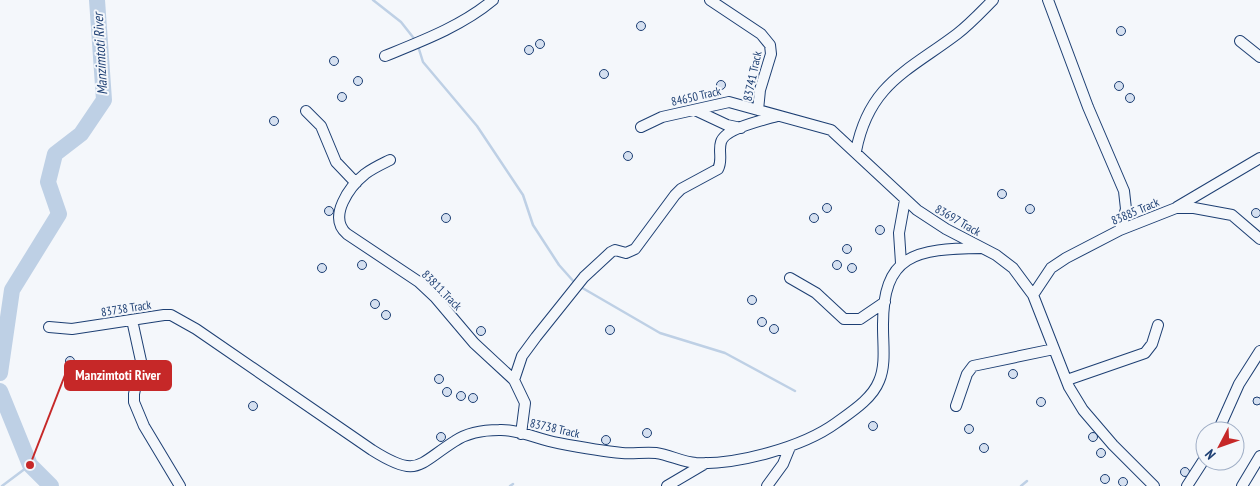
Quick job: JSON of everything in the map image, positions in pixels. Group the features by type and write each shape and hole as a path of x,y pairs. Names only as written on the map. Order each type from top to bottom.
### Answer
{"street":[{"path":"385,56 442,32 482,9 493,0"},
{"name":"83741 Track","path":"710,0 725,12 761,34 770,45 771,54 760,90 758,110 828,128 856,151"},
{"path":"856,151 866,116 890,84 914,63 956,35 993,0"},
{"path":"1048,0 1088,107 1124,190 1126,209 1120,230"},
{"path":"1240,41 1260,57"},
{"name":"84650 Track","path":"641,127 662,117 731,102 758,110"},
{"path":"695,110 727,125 741,128"},
{"path":"306,111 321,126 336,162 358,181 390,160"},
{"path":"514,380 522,356 584,276 611,252 618,250 626,253 635,249 682,188 718,169 721,163 721,140 729,133 777,116"},
{"name":"83697 Track","path":"856,151 905,200 934,222 996,256 1013,268 1033,295 1067,380 1093,422 1154,486"},
{"path":"1176,208 1260,158"},
{"name":"83811 Track","path":"358,181 340,209 339,220 342,230 419,282 440,302 474,344 514,380 525,403 522,434"},
{"path":"901,264 899,233 905,200"},
{"name":"83885 Track","path":"1033,295 1052,268 1066,258 1120,230 1176,208 1194,208 1232,215 1260,239"},
{"path":"901,264 926,252 981,248"},
{"name":"83738 Track","path":"49,327 72,329 164,315 182,320 372,450 402,465 415,466 424,464 454,442 468,435 502,429 554,443 622,453 656,453 689,462 707,463 790,447 831,426 865,400 876,387 883,361 885,302 891,279 901,264"},
{"path":"790,278 816,293 844,320 860,319 885,302"},
{"path":"132,320 141,361 134,402 144,426 180,486"},
{"path":"1067,380 1145,353 1152,344 1158,326"},
{"path":"956,406 967,374 973,366 1054,349"},
{"path":"1222,421 1239,384 1260,351"},
{"path":"767,486 783,464 790,447"},
{"path":"1242,486 1260,456"},
{"path":"667,486 707,463"},
{"path":"1187,486 1197,471"}],"building":[{"path":"641,21 646,26 641,31 636,26"},
{"path":"1121,26 1126,31 1121,36 1116,31"},
{"path":"540,39 545,44 540,49 535,44"},
{"path":"529,45 534,50 529,55 524,50"},
{"path":"334,56 339,61 334,66 329,61"},
{"path":"604,69 609,74 604,79 599,74"},
{"path":"358,76 363,81 358,86 353,81"},
{"path":"721,80 726,85 721,90 716,85"},
{"path":"1119,81 1124,86 1119,91 1114,86"},
{"path":"342,92 347,97 342,102 337,97"},
{"path":"1130,93 1135,98 1130,103 1125,98"},
{"path":"274,116 279,121 274,126 269,121"},
{"path":"628,151 633,156 628,161 623,156"},
{"path":"1002,189 1007,194 1002,199 997,194"},
{"path":"827,203 832,208 827,213 822,208"},
{"path":"1030,204 1035,209 1030,214 1025,209"},
{"path":"329,206 334,211 329,216 324,211"},
{"path":"1256,209 1260,213 1256,217 1252,213"},
{"path":"446,213 451,218 446,223 441,218"},
{"path":"814,213 819,218 814,223 809,218"},
{"path":"880,225 885,230 880,235 875,230"},
{"path":"847,244 852,249 847,254 842,249"},
{"path":"362,260 367,265 362,270 357,265"},
{"path":"837,260 842,265 837,270 832,265"},
{"path":"322,263 327,268 322,273 317,268"},
{"path":"852,263 857,268 852,273 847,268"},
{"path":"752,295 757,300 752,305 747,300"},
{"path":"375,299 380,304 375,309 370,304"},
{"path":"386,310 391,315 386,320 381,315"},
{"path":"762,317 767,322 762,327 757,322"},
{"path":"774,324 779,329 774,334 769,329"},
{"path":"610,325 615,330 610,335 605,330"},
{"path":"481,326 486,331 481,336 476,331"},
{"path":"70,356 75,361 70,366 65,361"},
{"path":"1013,369 1018,374 1013,379 1008,374"},
{"path":"439,374 444,379 439,384 434,379"},
{"path":"447,387 452,392 447,397 442,392"},
{"path":"461,391 466,396 461,401 456,396"},
{"path":"473,393 478,398 473,403 468,398"},
{"path":"1041,397 1046,402 1041,407 1036,402"},
{"path":"1257,397 1261,401 1257,405 1253,401"},
{"path":"253,401 258,406 253,411 248,406"},
{"path":"873,421 878,426 873,431 868,426"},
{"path":"969,424 974,429 969,434 964,429"},
{"path":"647,428 652,433 647,438 642,433"},
{"path":"441,432 446,437 441,442 436,437"},
{"path":"1093,432 1098,437 1093,442 1088,437"},
{"path":"606,435 611,440 606,445 601,440"},
{"path":"984,443 989,448 984,453 979,448"},
{"path":"1101,448 1106,453 1101,458 1096,453"},
{"path":"1185,467 1190,472 1185,477 1180,472"},
{"path":"1105,474 1110,479 1105,484 1100,479"},
{"path":"1123,478 1127,482 1123,486 1119,482"}],"waterway":[{"name":"Manzimtoti River","path":"0,373 12,290 59,214 48,182 55,154 81,134 104,100 97,0"},
{"path":"373,0 401,22 416,41"},
{"path":"418,46 423,62 477,126 523,195 533,225 559,265 575,283"},
{"path":"579,286 660,333 725,353 795,391"},
{"name":"Manzimtoti River","path":"0,391 30,465 51,486"},
{"path":"2,486 30,465"},
{"path":"1021,486 1027,481"}],"place":[{"name":"Manzimtoti River","path":"30,465"}]}
